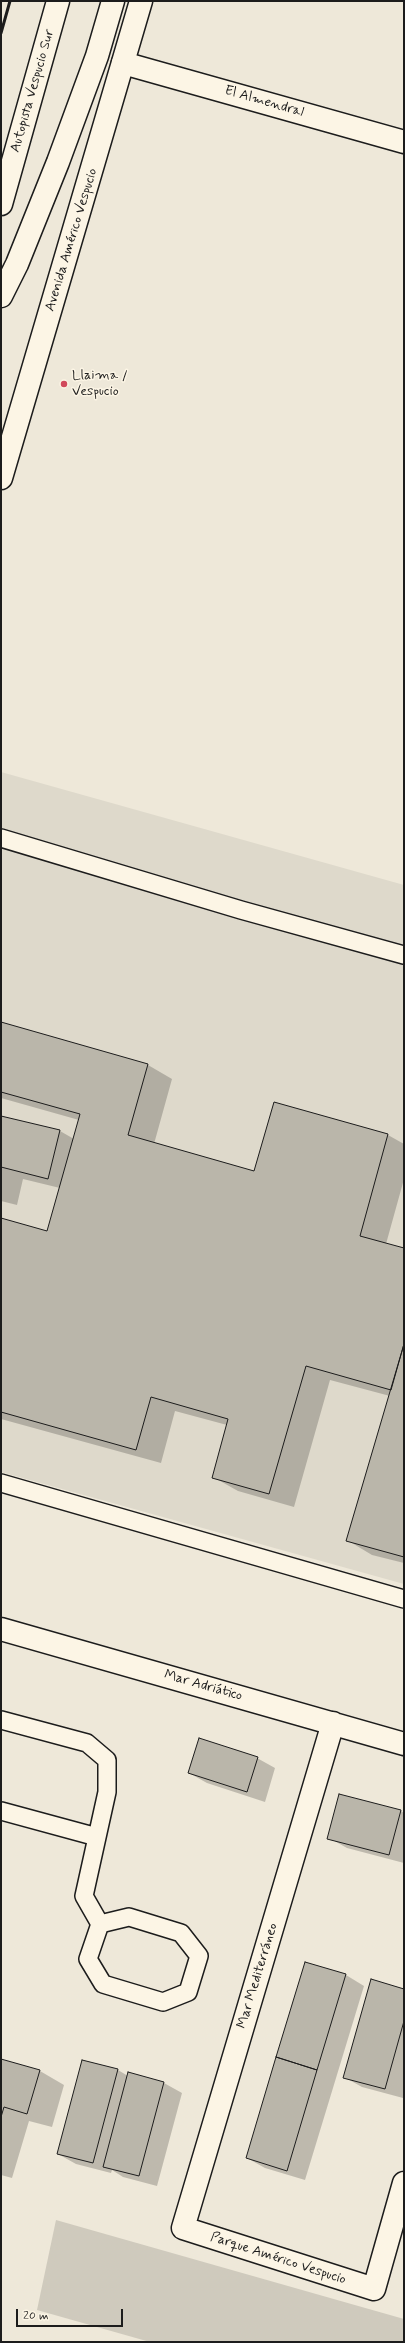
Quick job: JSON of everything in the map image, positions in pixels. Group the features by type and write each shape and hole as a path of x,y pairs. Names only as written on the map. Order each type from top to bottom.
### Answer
{"main road":[{"name":"Autopista Vespucio Sur","path":"1,204 58,1"},
{"path":"1,296 17,264 58,162 97,56 114,1"},
{"name":"Avenida Américo Vespucio","path":"1,478 141,1"},
{"name":"El Almendral","path":"123,63 404,142"},
{"name":"Mar Adriático","path":"1,1629 404,1744"},
{"name":"Mar Mediterráneo","path":"183,2228 333,1723"},
{"name":"Parque Américo Vespucio","path":"183,2228 374,2289 404,2183"}],"lane":[{"path":"1,838 241,910 404,955"},
{"path":"1,1483 404,1599"},
{"path":"1,1720 87,1743 107,1760 107,1792 84,1896 100,1924 88,1959 103,1984 163,2002 188,1992 199,1956 181,1932 129,1917 100,1924"},
{"path":"1,1811 97,1838"}],"shaded area":[{"path":"1,772 404,885 404,1584 1,1472"},
{"path":"56,2220 404,2319 404,2342 150,2342 37,2310"}],"building":[{"path":"1,1022 148,1064 128,1135 254,1171 274,1102 388,1134 360,1236 404,1248 404,1344 391,1390 306,1366 269,1494 212,1478 228,1419 151,1397 136,1450 1,1412 1,1218 47,1231 80,1114 1,1092"},
{"path":"1,1116 60,1130 48,1179 1,1167"},
{"path":"404,1344 404,1557 346,1541"},
{"path":"199,1738 258,1757 247,1792 188,1773"},
{"path":"339,1794 401,1810 389,1855 327,1839"},
{"path":"305,1962 346,1974 317,2070 276,2057"},
{"path":"371,1979 404,1989 404,2021 385,2089 343,2078"},
{"path":"276,2057 317,2070 287,2171 246,2158"},
{"path":"1,2059 40,2070 27,2114 4,2107 1,2117"},
{"path":"82,2060 118,2069 93,2163 57,2154"},
{"path":"128,2072 164,2082 139,2176 103,2167"}],"railway":[{"path":"1,33 10,1"}],"place":[{"name":"Llaima / Vespucio","path":"64,384"}]}
